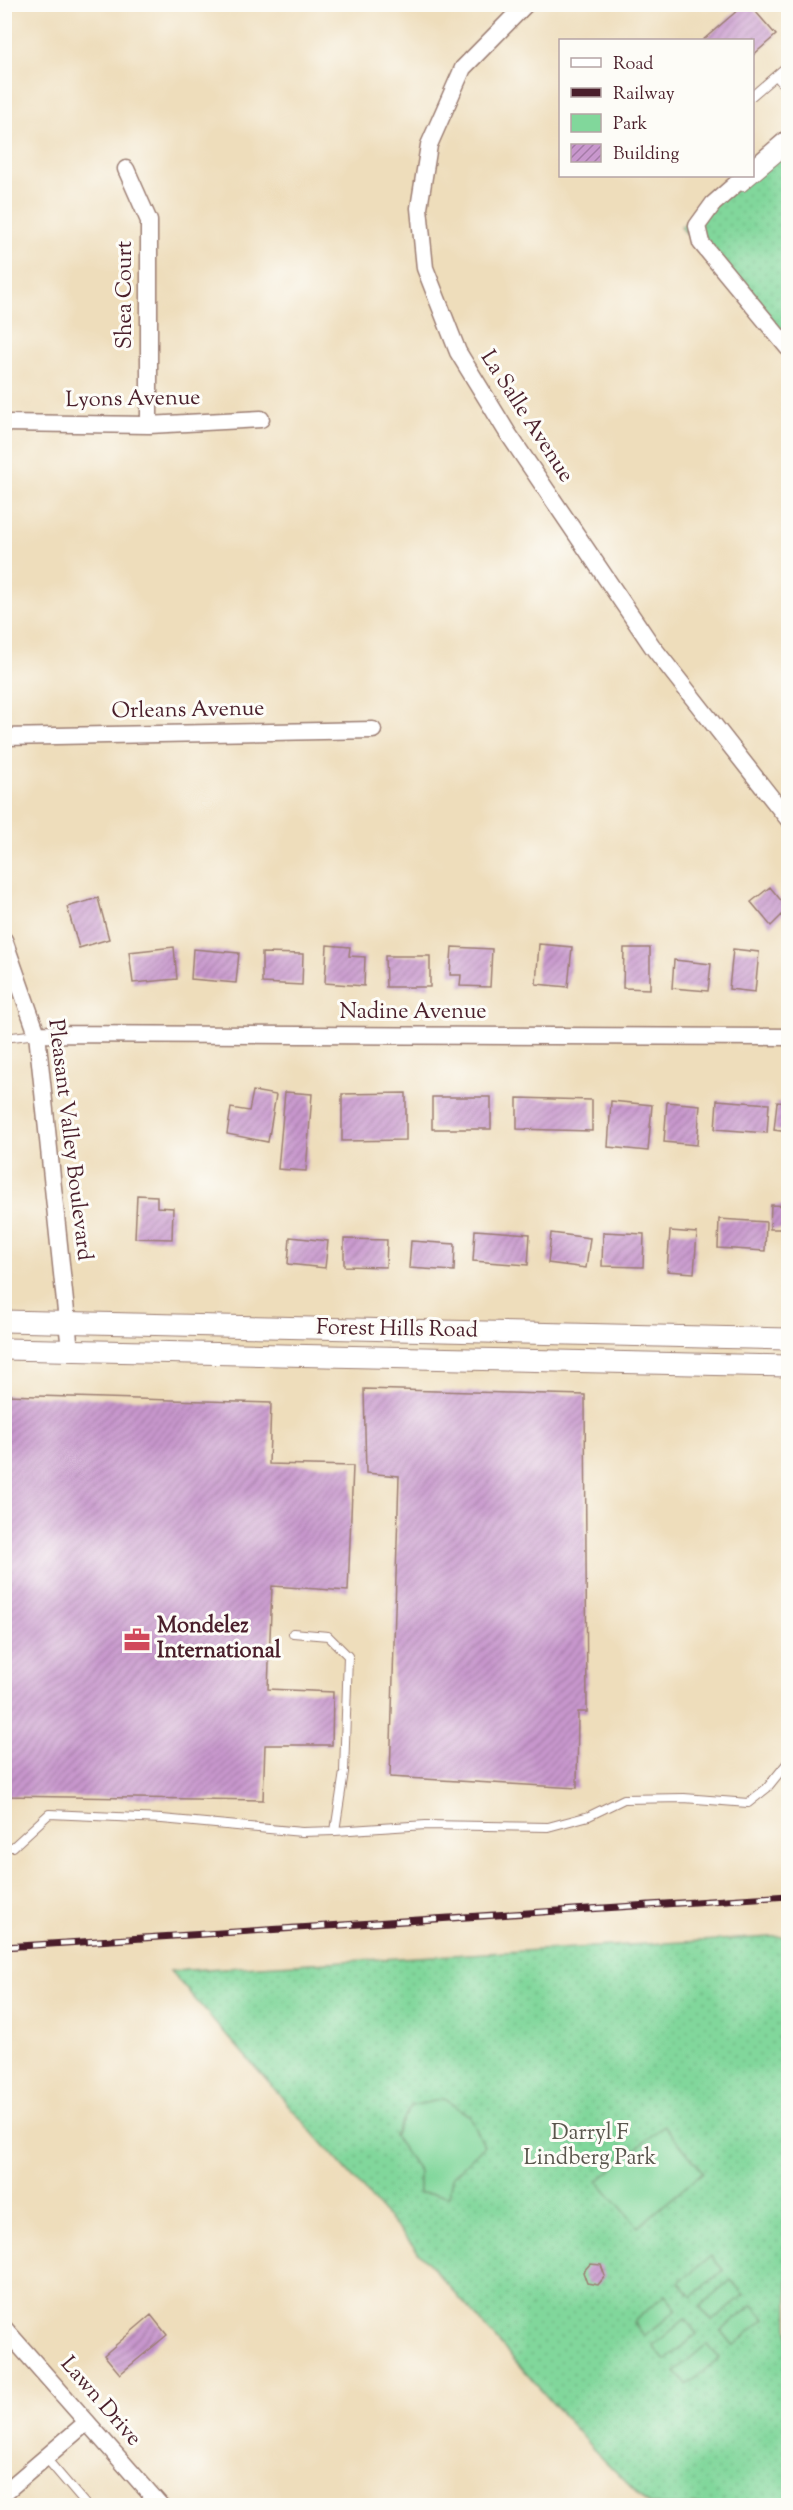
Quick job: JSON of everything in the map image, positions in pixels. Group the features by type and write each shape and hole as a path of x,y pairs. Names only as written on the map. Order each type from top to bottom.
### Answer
{"street":[{"name":"La Salle Avenue","path":"526,4 463,68 429,145 419,208 425,268 458,352 507,432 652,646 789,819"},
{"path":"754,168 789,138"},
{"name":"Shea Court","path":"126,169 148,221 149,425"},
{"path":"744,177 713,204 697,226 701,243 789,348"},
{"name":"Lyons Avenue","path":"4,423 149,425 261,419"},
{"name":"Orleans Avenue","path":"4,737 373,730"},
{"name":"Pleasant Valley Boulevard","path":"4,940 37,1034 69,1322 70,1350"},
{"name":"Nadine Avenue","path":"37,1034 789,1037"},
{"name":"Forest Hills Road","path":"4,1322 789,1339"},
{"name":"Forest Hills Road","path":"4,1349 789,1366"},
{"name":"Lawn Drive","path":"4,2328 160,2505"},
{"path":"4,2493 87,2422"}],"lane":[{"path":"754,95 789,65"},
{"path":"776,76 789,90"},
{"path":"789,149 709,217 702,228 705,242 789,341"},
{"path":"4,1038 37,1034"},
{"path":"293,1634 328,1636 348,1656 344,1772 335,1831"},
{"path":"4,1847 13,1847 49,1814 162,1819 302,1832 426,1825 548,1827 589,1816 624,1799 684,1798 748,1803 767,1788 789,1762"},
{"path":"45,2457 87,2505"}],"green space":[{"path":"788,137 788,354 681,227 740,177 754,177 754,166"},
{"name":"Darryl F Lindberg Park","path":"788,1936 788,2505 649,2505 593,2449 170,1971"},
{"path":"444,2099 470,2116 484,2146 452,2177 449,2196 419,2193 419,2171 394,2136 411,2106"},
{"path":"664,2125 703,2172 638,2227 598,2181"},
{"path":"711,2256 723,2270 692,2297 679,2282"},
{"path":"731,2280 744,2295 712,2321 700,2307"},
{"path":"665,2295 677,2310 645,2336 633,2322"},
{"path":"753,2305 765,2319 733,2346 721,2331"},
{"path":"685,2319 697,2334 665,2361 653,2346"},
{"path":"707,2344 719,2358 687,2385 675,2371"}],"building":[{"path":"745,4 749,4 776,35 754,54 754,39 704,39"},
{"path":"770,887 788,909 771,926 751,902"},
{"path":"98,898 109,939 79,948 67,907"},
{"path":"539,944 572,947 568,987 536,984"},
{"path":"327,945 350,947 349,956 365,957 364,986 325,983"},
{"path":"174,947 177,979 133,983 129,952"},
{"path":"452,947 492,949 490,987 460,986 461,975 450,975"},
{"path":"624,948 650,948 650,989 623,988"},
{"path":"193,949 239,953 236,983 191,979"},
{"path":"733,949 759,952 755,992 729,989"},
{"path":"262,953 303,954 302,985 262,983"},
{"path":"385,956 430,956 430,987 386,987"},
{"path":"674,960 711,964 708,991 672,988"},
{"path":"253,1091 276,1095 268,1142 227,1134 231,1108 249,1111"},
{"path":"285,1092 312,1094 306,1171 278,1169"},
{"path":"406,1093 406,1140 342,1141 342,1094"},
{"path":"432,1097 491,1097 491,1129 432,1129"},
{"path":"517,1098 592,1100 592,1131 517,1129"},
{"path":"717,1100 769,1104 767,1133 715,1129"},
{"path":"611,1101 652,1105 648,1151 608,1147"},
{"path":"667,1102 700,1105 697,1145 664,1142"},
{"path":"777,1102 788,1103 788,1132 774,1130"},
{"path":"137,1195 157,1196 157,1207 173,1208 172,1239 135,1238"},
{"path":"771,1205 788,1206 788,1229 770,1229"},
{"path":"719,1219 766,1222 765,1251 718,1248"},
{"path":"475,1230 530,1234 528,1265 473,1261"},
{"path":"670,1231 697,1233 694,1273 667,1271"},
{"path":"603,1232 644,1234 643,1267 602,1266"},
{"path":"551,1233 590,1238 586,1268 548,1263"},
{"path":"290,1237 328,1241 325,1268 288,1264"},
{"path":"344,1239 387,1240 386,1267 344,1266"},
{"path":"411,1241 455,1244 454,1271 409,1268"},
{"path":"785,1247 788,1247 788,1283 783,1282"},
{"path":"364,1389 585,1395 587,1712 578,1712 577,1788 390,1777 399,1476 366,1473"},
{"name":"Mondelez International","path":"4,1395 271,1403 269,1464 353,1466 348,1591 272,1586 268,1689 333,1692 332,1745 265,1745 263,1800 4,1796"},
{"path":"590,2264 601,2265 605,2276 598,2285 587,2283 583,2272"},
{"path":"151,2315 167,2335 120,2374 104,2355"}],"railway":[{"path":"4,1947 788,1896"}],"place":[{"name":"Mondelez International","path":"137,1640"}]}
